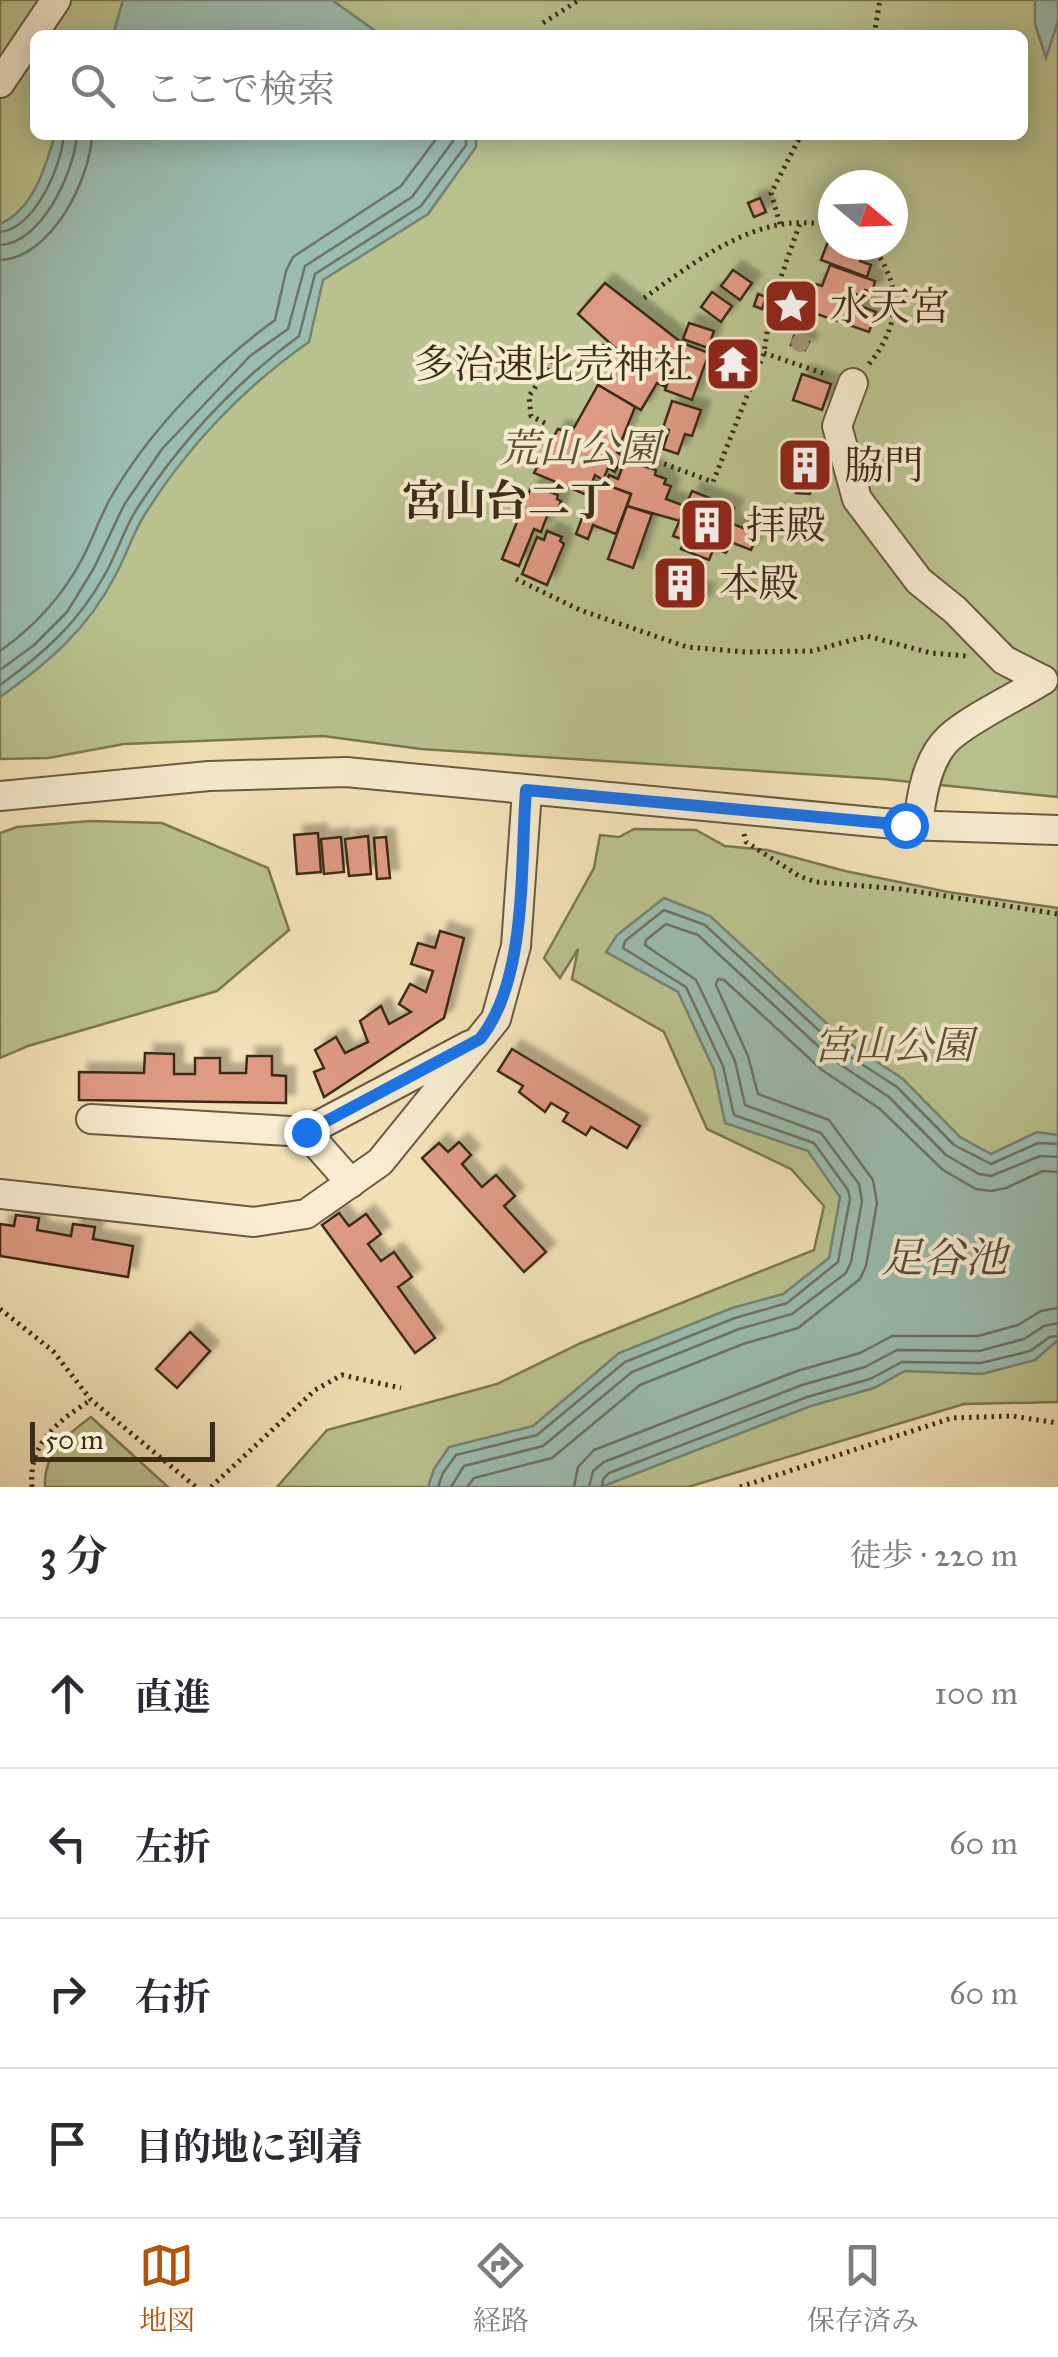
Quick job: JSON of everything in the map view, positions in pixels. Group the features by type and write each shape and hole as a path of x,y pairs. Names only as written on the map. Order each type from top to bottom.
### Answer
{"street":[{"path":"36,30 56,0"},
{"path":"0,83 30,39"},
{"path":"852,383 838,426 857,499 918,581 955,610 1004,660 1043,680 948,738 927,778 918,825"},
{"path":"0,796 209,776 346,772 918,825 1058,830"},
{"path":"0,1194 254,1222 306,1214 380,1162 496,1019 516,946 526,790"},
{"path":"91,1119 306,1132 480,1039"},
{"path":"306,1132 351,1183"}],"path":[{"path":"543,23 580,0"},
{"path":"875,30 880,0"},
{"path":"780,224 770,194 798,140"},
{"path":"644,298 732,241 780,224 818,226"},
{"path":"643,456 713,482 764,354 771,306 800,224"},
{"path":"764,354 852,383 884,345 892,327 894,284 883,260"},
{"path":"545,422 531,416 529,396 557,356 596,354 606,344"},
{"path":"516,579 580,610 687,647 746,652 812,651 866,636 931,653 1004,660"},
{"path":"744,834 746,842 816,882 901,889 1058,914"},
{"path":"0,1309 53,1351 91,1400 196,1487"},
{"path":"211,1487 316,1390 342,1375 401,1388"},
{"path":"32,1487 37,1449 56,1423 91,1400"},
{"path":"740,1487 952,1418 1012,1416 1058,1422"}],"green space":[{"name":"荒山公園","path":"0,0 1058,0 1058,797 882,779 421,749 323,736 124,744 48,758 0,759"},
{"path":"90,821 162,823 268,868 289,930 217,991 28,1046 0,1058 0,833 17,827"},
{"name":"宮山公園","path":"634,829 696,830 725,846 767,850 948,892 1058,908 1058,1402 964,1404 688,1487 277,1487 327,1430 497,1384 581,1343 814,1250 824,1206 791,1169 707,1129 664,1032 572,979 578,949 560,978 544,958 594,868 600,835 619,837"},
{"path":"91,1417 168,1487 45,1487 52,1455 65,1438"}],"water":[{"path":"123,0 332,0 374,30 114,30"},
{"path":"1035,0 1058,0 1058,21 1046,58 1035,24"},
{"path":"53,140 476,140 476,147 428,214 323,280 309,342 262,378 198,442 145,514 115,576 79,629 50,658 0,697 0,224 22,208 42,173"},
{"name":"足谷池","path":"664,898 710,916 847,1042 903,1079 960,1137 991,1154 1037,1132 1058,1135 1058,1340 1035,1360 982,1374 905,1371 874,1388 811,1406 601,1487 428,1487 434,1469 449,1447 533,1426 619,1353 732,1308 783,1294 829,1258 840,1197 808,1151 725,1123 714,1070 678,992 606,952 617,935"}],"building":[{"path":"760,198 766,212 754,217 748,203"},
{"path":"821,260 860,260 871,265 867,277"},
{"path":"830,265 875,281 872,292 865,290 863,297 853,293 850,302 876,312 869,332 811,312 815,302 810,300 816,284 822,286"},
{"path":"733,270 752,283 740,300 721,286"},
{"path":"605,283 682,343 666,387 657,383 641,410 598,385 603,376 611,378 624,356 578,314"},
{"path":"712,292 732,306 721,322 701,307"},
{"path":"758,294 766,297 762,309 754,306"},
{"path":"689,323 714,331 708,348 683,339"},
{"path":"794,336 809,342 805,350 791,345"},
{"path":"682,343 709,353 692,400 665,390"},
{"path":"802,374 831,384 822,410 793,400"},
{"path":"598,385 635,407 617,452 622,456 615,472 608,468 603,480 595,475 587,495 534,473 558,429 571,433"},
{"path":"672,401 701,410 692,436 685,434 678,454 663,449 669,430 663,428"},
{"name":"脇門","path":"799,454 813,455 810,494 796,493"},
{"path":"625,460 656,470 655,475 666,479 664,484 671,486 666,499 685,506 680,521 627,506 631,494 606,485 609,475 618,479"},
{"path":"596,481 631,494 616,534 593,525 588,539 576,534"},
{"path":"532,485 558,495 561,501 556,514 549,511 541,532 534,529 519,566 502,559"},
{"name":"拝殿","path":"692,491 734,508 728,522 758,534 751,550 731,542 726,553 714,548 709,560 681,549 685,540 673,536"},
{"path":"627,506 652,514 633,568 608,559"},
{"path":"547,531 562,537 560,541 564,544 547,585 522,574 537,537 544,540"},
{"name":"本殿","path":"671,568 696,578 692,589 705,593 701,605 663,591"},
{"path":"318,833 321,872 297,874 294,835"},
{"path":"368,836 371,874 349,876 345,839"},
{"path":"341,837 344,872 324,874 321,839"},
{"path":"386,837 390,878 377,879 374,838"},
{"path":"440,931 464,938 444,1018 324,1097 314,1072 324,1068 315,1050 336,1037 345,1053 368,1042 360,1021 381,1006 389,1024 411,1012 399,1004 410,984 426,992 433,971 411,964 418,943 435,948"},
{"path":"512,1049 640,1126 627,1148 591,1127 586,1135 563,1121 568,1113 551,1103 545,1112 519,1092 523,1086 498,1071"},
{"path":"145,1053 174,1054 174,1074 195,1074 195,1058 220,1058 220,1073 246,1073 247,1056 272,1056 272,1075 286,1076 286,1103 79,1100 79,1072 144,1073"},
{"path":"459,1142 471,1155 462,1164 482,1187 496,1175 515,1196 504,1206 546,1252 524,1272 422,1158 439,1143 448,1152"},
{"path":"339,1213 349,1226 366,1214 381,1234 368,1244 381,1261 394,1252 412,1277 398,1287 435,1338 415,1353 322,1225"},
{"path":"16,1215 39,1218 37,1230 71,1236 73,1224 95,1227 93,1239 133,1246 128,1277 0,1256 0,1224 14,1226"},
{"path":"190,1332 210,1351 177,1388 156,1369"}],"place":[{"name":"水天宮","path":"791,306"},
{"name":"多治速比売神社","path":"733,364"},
{"name":"脇門","path":"805,465"},
{"name":"拝殿","path":"707,525"},
{"name":"本殿","path":"680,583"}],"district":[{"name":"宮山台二丁","path":"507,501"}],"route":[{"path":"306,1132 480,1039 496,1019 516,946 526,790 905,825"}]}
